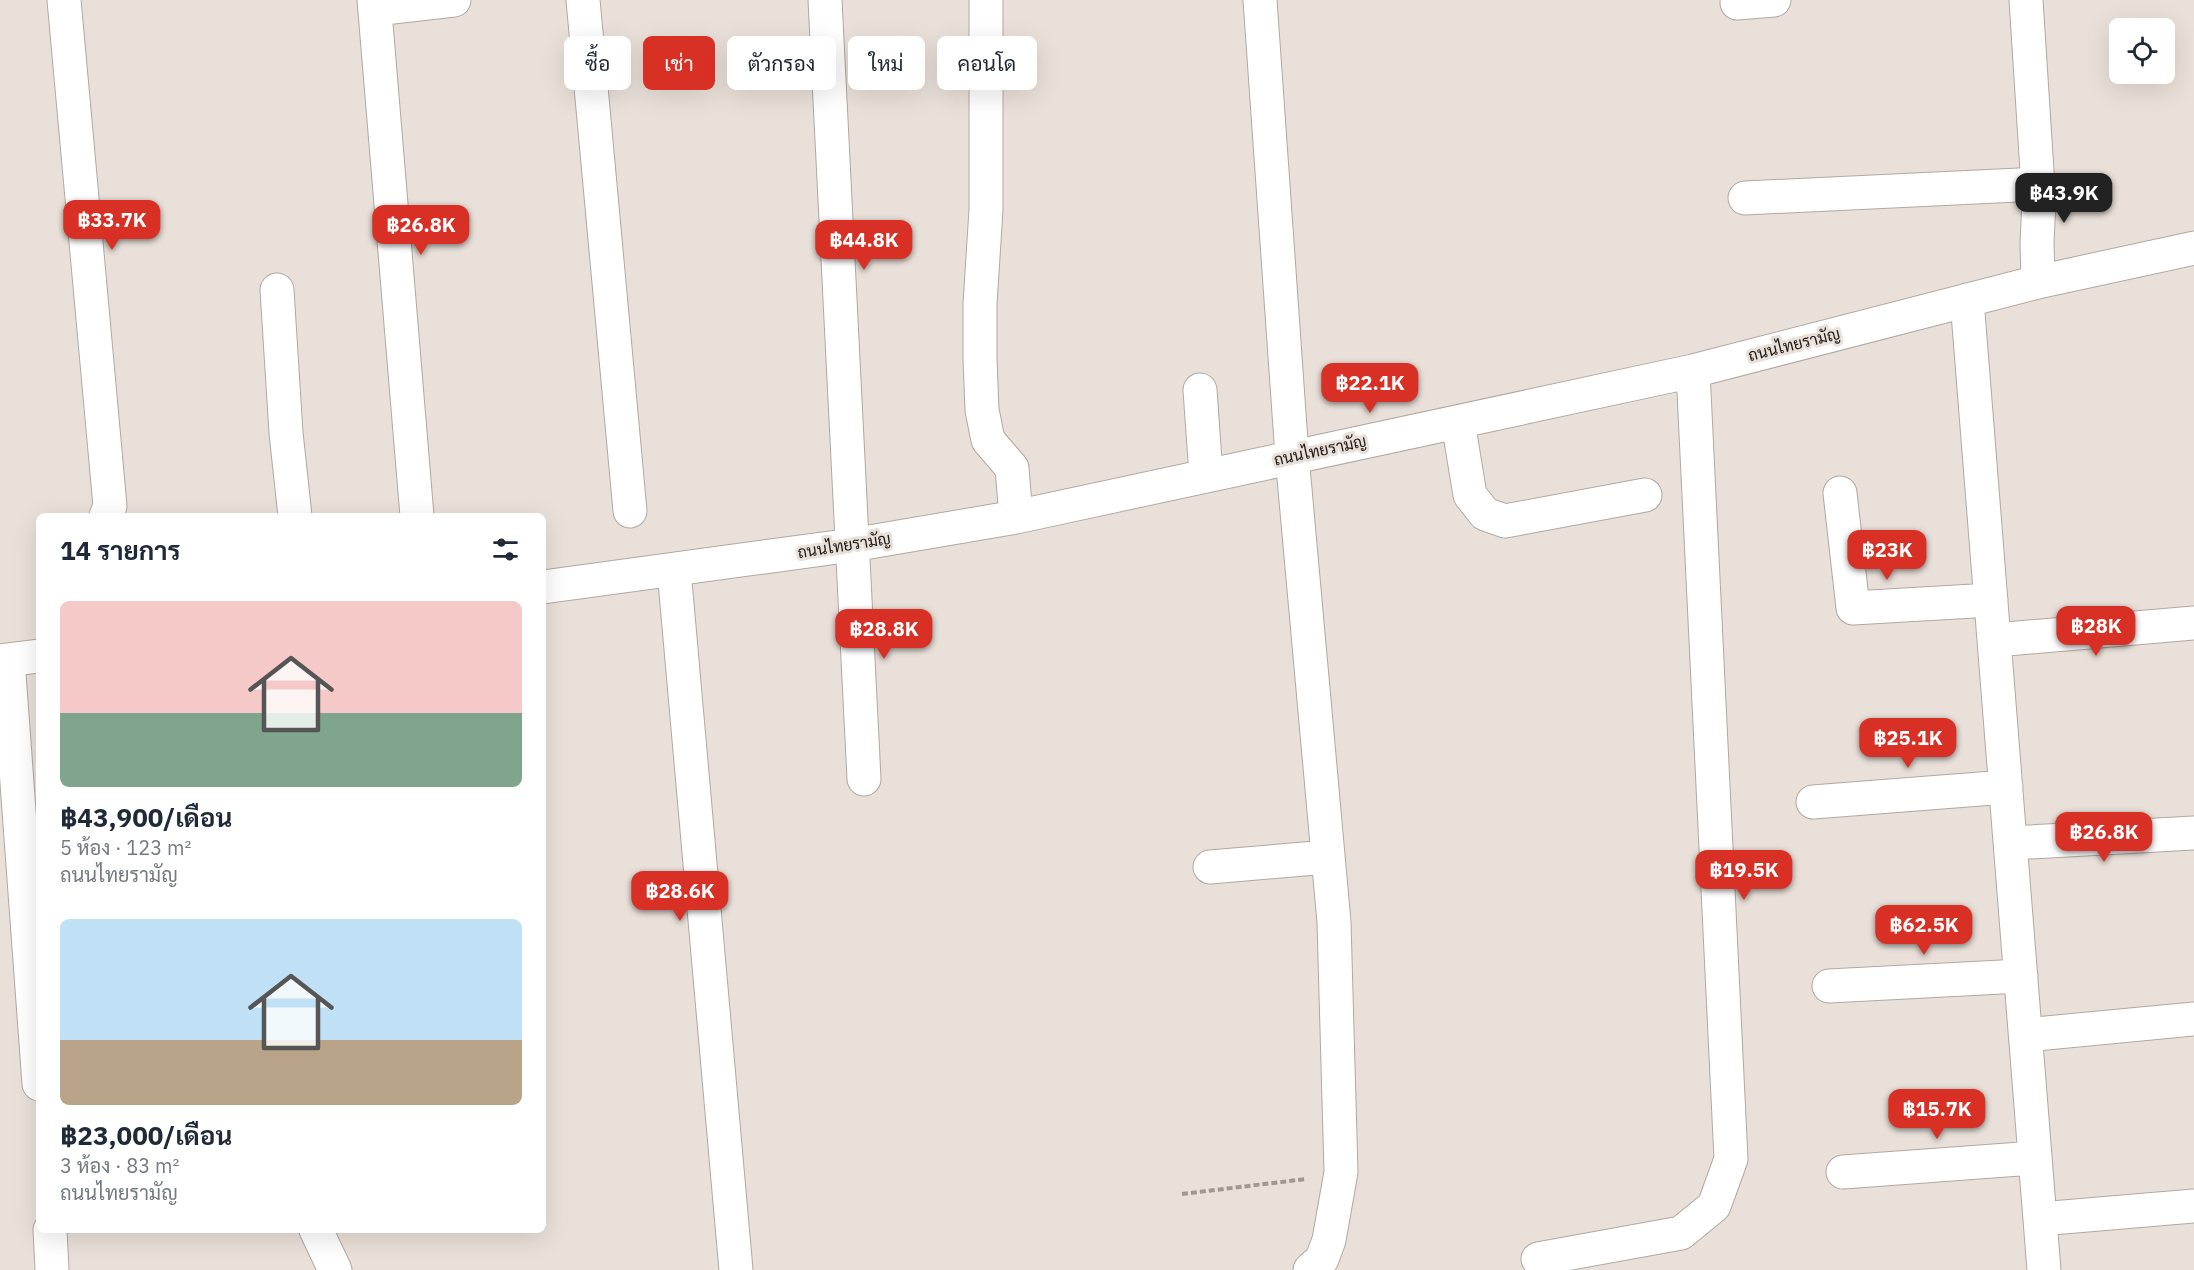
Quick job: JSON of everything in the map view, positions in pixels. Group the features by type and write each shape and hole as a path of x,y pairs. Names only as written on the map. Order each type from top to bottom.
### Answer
{"street":[{"path":"64,0 110,513"},
{"path":"417,513 375,5 454,0"},
{"path":"583,0 630,511"},
{"path":"825,0 864,779"},
{"path":"986,0 986,210 980,326 982,410 988,440 1012,468 1016,517"},
{"path":"1260,0 1292,456 1334,922 1341,1172 1326,1250 1322,1259 1310,1270"},
{"path":"1737,3 1774,0"},
{"path":"2026,0 2038,184 2038,282"},
{"path":"1745,198 2038,184"},
{"name":"ถนนไทยรามัญ","path":"546,587 852,545 1016,517 1693,371 2038,282 2194,248"},
{"path":"277,290 286,433 295,513"},
{"path":"1967,300 2044,1270"},
{"path":"1538,1259 1681,1233 1714,1206 1731,1159 1693,371"},
{"path":"1200,390 1206,475"},
{"path":"1458,422 1470,495 1485,514 1505,521 1645,495"},
{"path":"1840,493 1853,608 1991,600"},
{"path":"674,570 736,1270"},
{"path":"1995,640 2194,623"},
{"path":"16,659 36,1029"},
{"path":"1813,802 2006,787"},
{"path":"2011,843 2194,832"},
{"path":"1210,867 1328,857"},
{"path":"1829,986 2021,976"},
{"path":"2026,1035 2194,1019"},
{"path":"1843,1172 2035,1158"},
{"path":"2040,1219 2194,1206"},
{"path":"50,1233 52,1270"},
{"path":"317,1233 335,1270"}],"path":[{"path":"1182,1194 1297,1181 1341,1172"}]}
